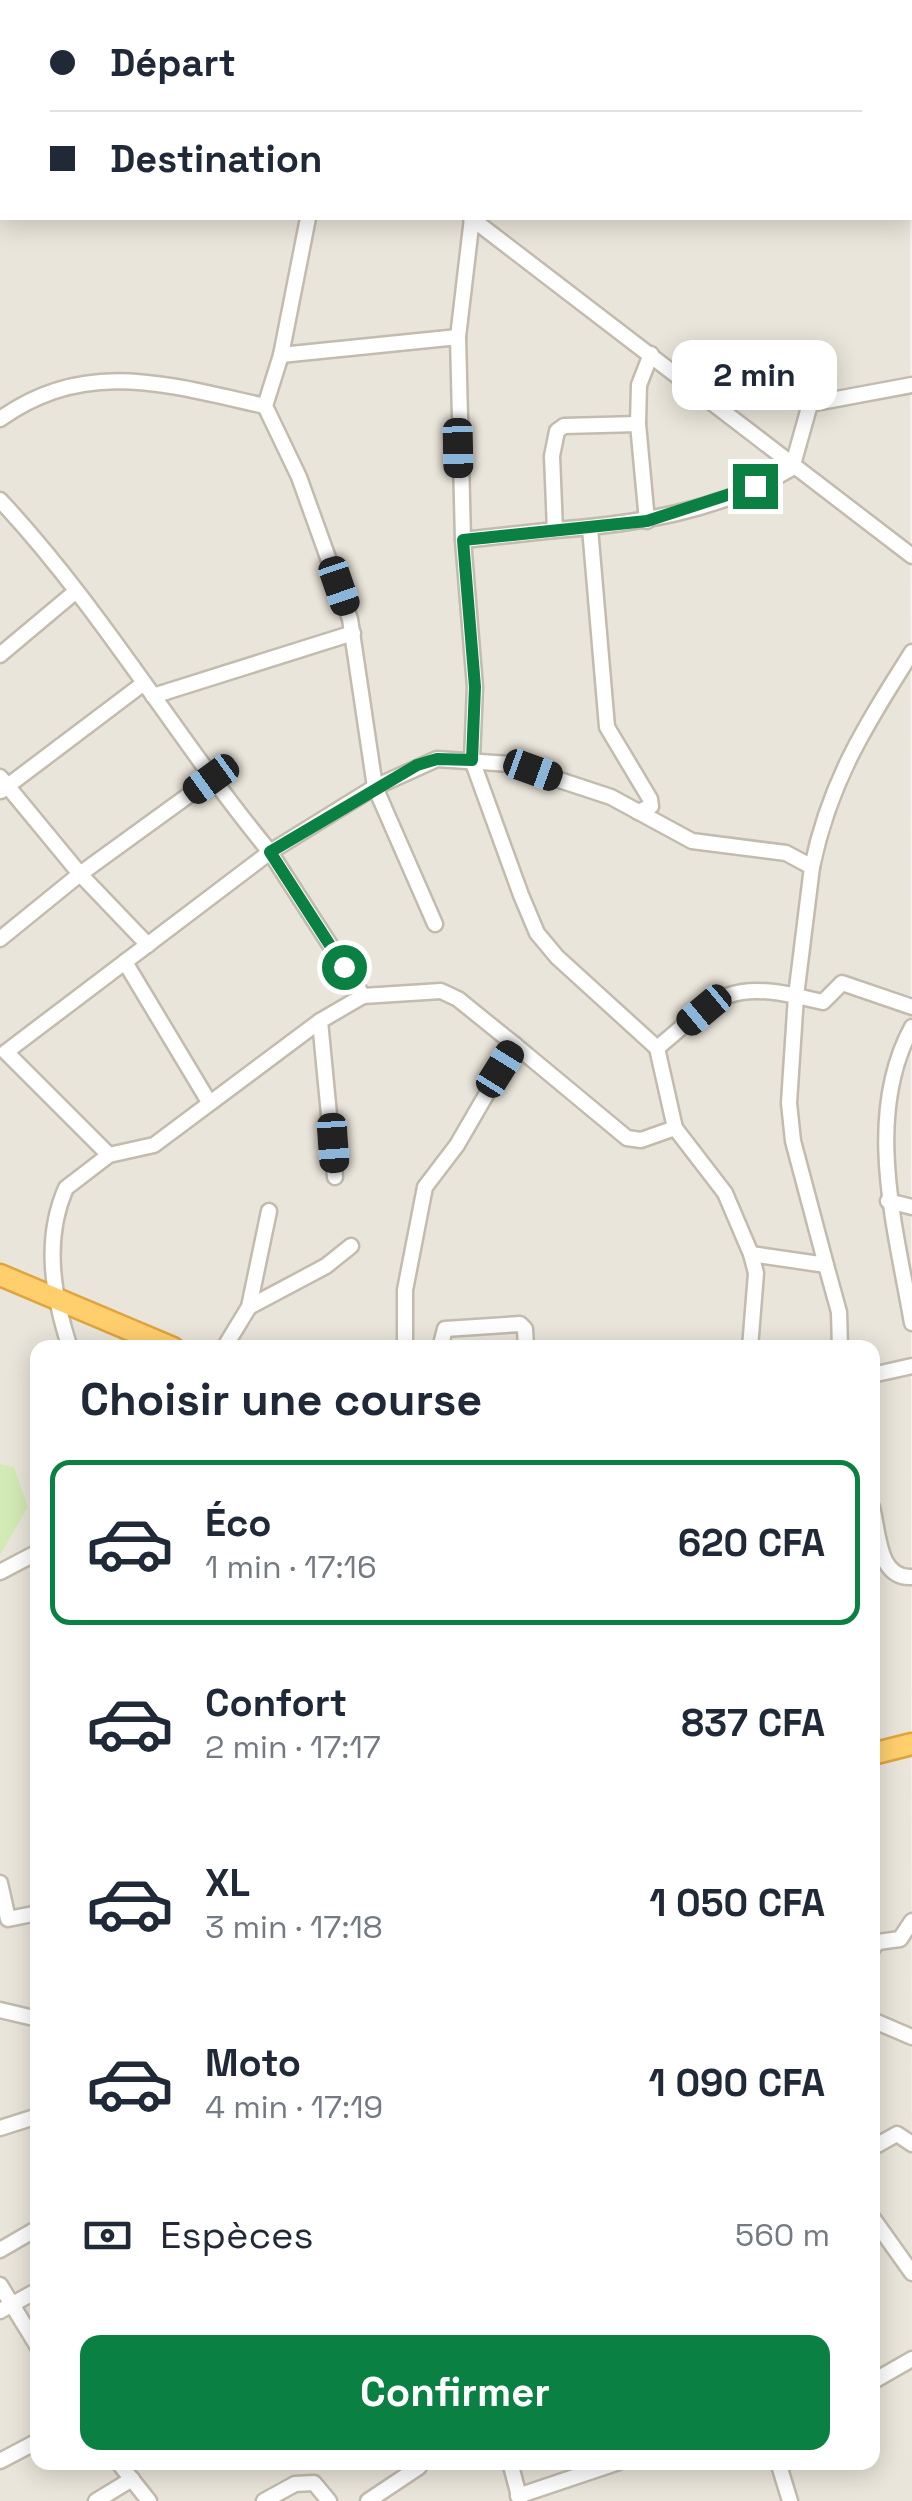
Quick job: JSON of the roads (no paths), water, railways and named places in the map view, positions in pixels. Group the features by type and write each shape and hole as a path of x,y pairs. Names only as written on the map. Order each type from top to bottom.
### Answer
{"highway":[{"path":"4,1277 154,1340"},
{"path":"880,1752 912,1744"}],"street":[{"path":"308,220 281,355 265,406 310,504 353,633 374,787 435,924"},
{"path":"472,220 458,337 463,540 475,687 472,760 537,933 557,957 657,1048 674,1128 725,1193 752,1254 756,1273 751,1340"},
{"path":"475,220 652,354 792,468 912,556"},
{"path":"281,355 458,337"},
{"path":"647,521 638,424 639,385 652,354"},
{"path":"0,419 44,391 101,380 182,388 265,406"},
{"path":"792,468 804,413 810,404 912,386"},
{"path":"555,530 552,456 557,431 564,426 638,424"},
{"path":"463,540 647,521 738,492 792,468"},
{"path":"3,509 75,592 211,779 270,852 363,996"},
{"path":"590,528 607,727 650,799 651,806 638,812"},
{"path":"0,655 75,592"},
{"path":"148,944 2,785 149,689 353,633"},
{"path":"840,1340 840,1312 794,1142 789,1103 796,996 812,866 828,801 856,742 912,652"},
{"path":"109,1156 3,1048 126,962 270,852 374,787 428,760 472,760 533,770 612,796 692,841 786,853 812,866"},
{"path":"0,940 80,874 211,779"},
{"path":"126,962 209,1102"},
{"path":"657,1048 731,992 755,988 822,1002 842,983 912,1007"},
{"path":"66,1340 43,1291 66,1188 109,1156 154,1145 320,1021 363,996 441,991 458,999 627,1138 641,1140 674,1128"},
{"path":"320,1021 336,1178"},
{"path":"912,1027 893,1070 888,1202 906,1250 912,1324"},
{"path":"405,1340 405,1290 426,1186 456,1146 515,1045"},
{"path":"888,1202 912,1207"},
{"path":"229,1340 250,1307 269,1211"},
{"path":"250,1307 326,1266 351,1246"},
{"path":"752,1254 826,1265"},
{"path":"442,1340 445,1329 520,1324 525,1329 526,1340"},
{"path":"880,1373 912,1366"},
{"path":"880,1541 887,1569 897,1577 912,1577"},
{"path":"0,1572 30,1556"},
{"path":"0,1883 4,1919 30,1914"},
{"path":"880,1942 900,1938 912,1921"},
{"path":"0,2010 30,2017"},
{"path":"880,2023 912,2036"},
{"path":"0,2128 30,2119"},
{"path":"880,2144 897,2134 912,2144"},
{"path":"880,2228 912,2272"},
{"path":"0,2250 30,2233"},
{"path":"0,2285 6,2308 30,2337"},
{"path":"6,2308 30,2294"},
{"path":"880,2377 912,2359"},
{"path":"0,2461 30,2444"},
{"path":"125,2470 149,2501"},
{"path":"368,2501 411,2470"},
{"path":"512,2470 519,2498 597,2470"},
{"path":"780,2470 790,2501"},
{"path":"96,2501 132,2479"},
{"path":"264,2501 304,2481 314,2483 329,2501"}]}
